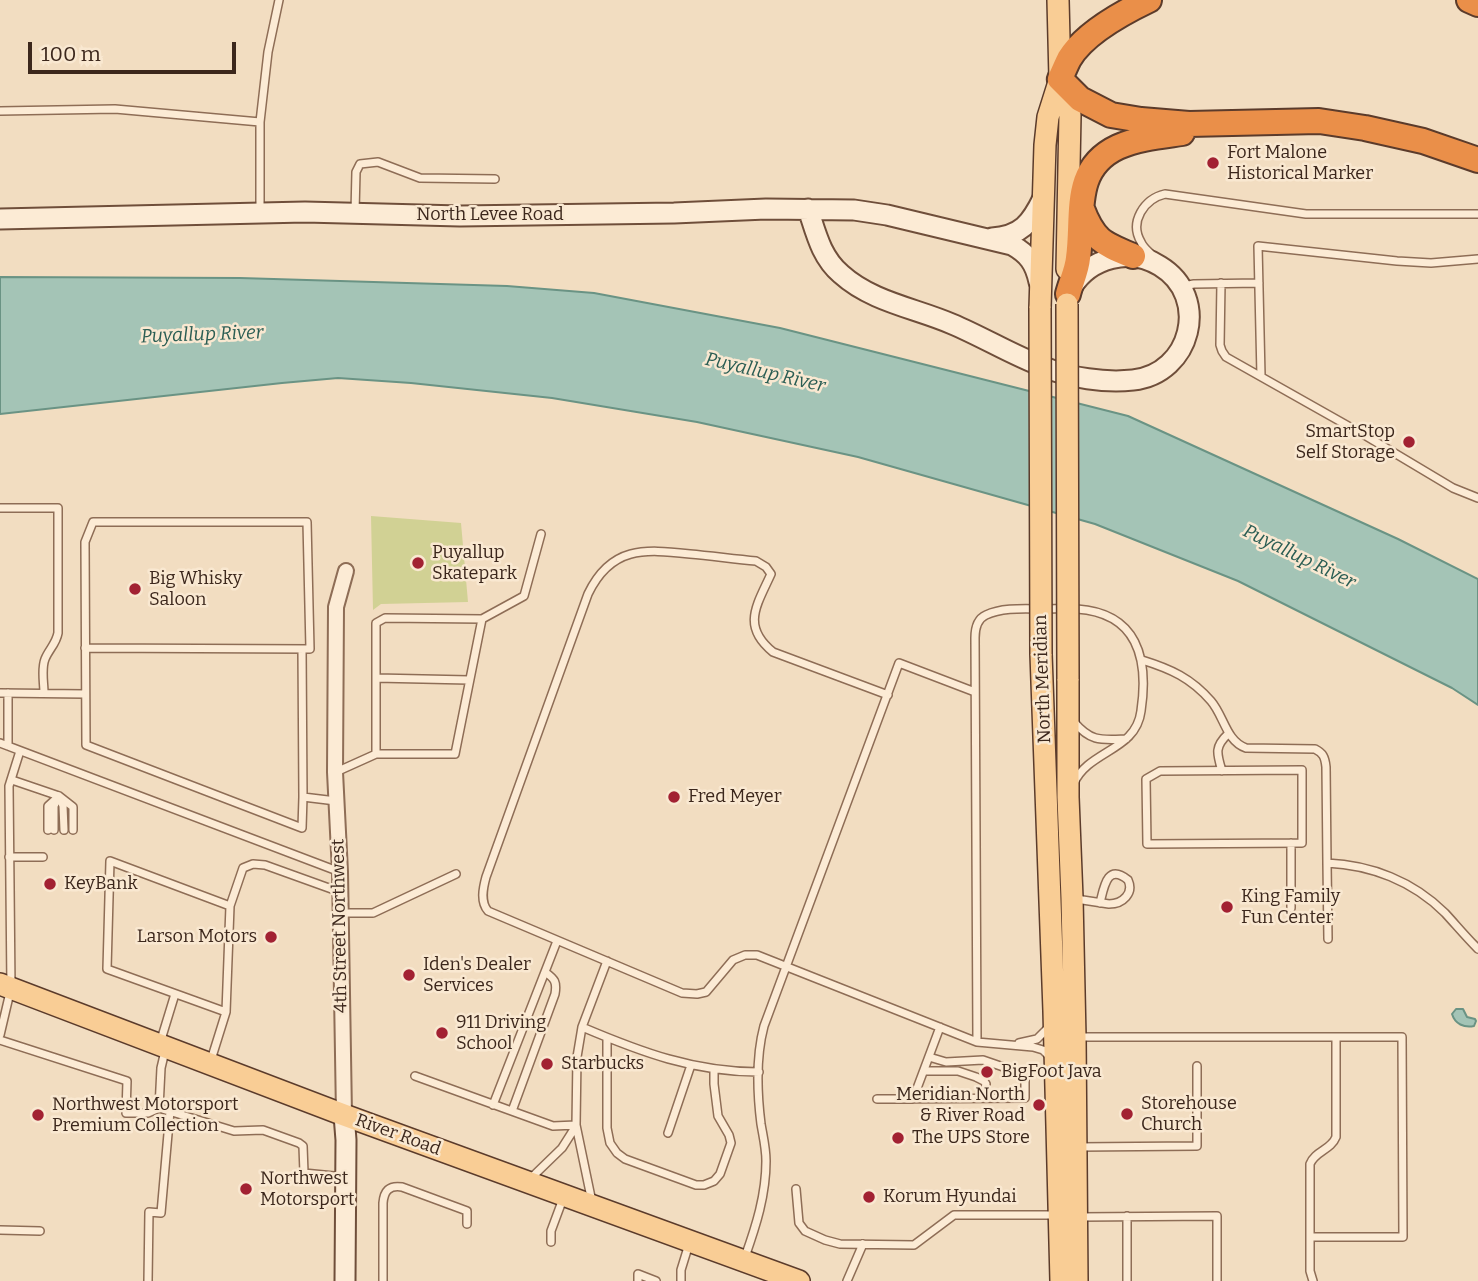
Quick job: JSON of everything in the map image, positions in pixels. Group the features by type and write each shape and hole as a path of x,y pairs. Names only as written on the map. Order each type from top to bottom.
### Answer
{"highway":[{"path":"1149,0 1121,14 1091,36 1070,57 1060,79 1080,99 1111,114 1141,120 1189,124 1320,121 1423,141 1478,160"},
{"path":"1469,0 1478,4"},
{"path":"1067,299 1078,259 1084,184 1092,167 1101,158 1117,147 1136,141 1252,123"},
{"path":"1082,209 1094,234 1111,247 1133,256"}],"main road":[{"name":"North Meridian","path":"1058,0 1060,79 1070,115 1067,248 1068,797 1076,1147 1068,1216 1059,1251 1058,1281"},
{"name":"North Meridian","path":"1060,79 1048,117 1043,198 1040,299 1041,653 1056,1068 1068,1216 1077,1281"},
{"name":"River Road","path":"5,986 344,1115 799,1281"}],"street":[{"path":"977,237 1004,237 1018,231 1035,215 1043,198"},
{"name":"North Levee Road","path":"0,219 260,213 460,216 766,209 855,210 1012,245 1025,252 1037,270 1040,299"},
{"path":"808,209 823,253 830,264 862,289 882,300 951,323 1045,368 1073,376 1098,379 1130,380 1150,376 1167,366 1180,352 1188,334 1188,305 1175,279 1152,261 1133,256 1107,259 1084,272 1067,299"},
{"name":"4th Street Northwest","path":"345,1281 346,1140 335,772 336,607 346,571"}],"lane":[{"path":"260,213 260,122 268,52 279,0"},
{"path":"0,111 115,109 260,122"},
{"path":"355,213 356,172 360,164 378,162 420,178 495,179"},
{"path":"1259,283 1194,284 1175,279 1141,243 1138,235 1140,212 1151,199 1165,194 1306,214 1478,214"},
{"path":"1261,376 1258,246 1397,261 1431,263 1478,259"},
{"path":"1221,283 1220,345 1226,358 1453,488 1478,498"},
{"path":"0,508 58,508 58,633 55,645 44,662 44,693"},
{"path":"85,648 310,649 307,522 93,522 85,542 85,648 85,694 86,745 302,828 302,649"},
{"path":"376,754 376,623 385,618 482,619 524,596 541,534"},
{"path":"888,695 773,652 762,642 756,631 755,609 771,574 756,561 656,550 629,554 613,563 597,578 588,594 486,877 483,889 484,904 488,911 682,993 690,995 706,992 730,963 745,955 757,955 977,1042 1043,1050 1051,1057 1056,1068"},
{"path":"977,1042 975,632 984,616 994,612 1022,609 1075,608 1113,618 1126,628 1133,638 1142,660 1143,701 1138,724 1126,739 1088,765 1077,776 1068,797"},
{"path":"335,772 376,754 455,754 482,619"},
{"path":"1142,660 1186,677 1213,703 1228,733 1240,746 1321,752 1326,767 1328,939"},
{"path":"744,1261 763,1198 766,1177 760,1115 760,1041 900,663 975,692"},
{"path":"376,678 469,680"},
{"path":"8,747 4,693 85,694"},
{"path":"1069,713 1087,736 1107,740 1126,739"},
{"path":"1222,771 1219,746 1228,733"},
{"path":"0,743 340,872"},
{"path":"20,751 9,786 5,986 0,1037 127,1081 126,1113 148,1113 159,1108 234,1131 263,1130 303,1146 304,1173 346,1177"},
{"path":"1302,770 1302,843 1291,843 1147,844 1146,779 1160,771 1302,770"},
{"path":"12,780 59,796 73,807 73,830"},
{"path":"51,830 54,806 59,796"},
{"path":"59,796 63,806 64,830"},
{"path":"303,797 336,801"},
{"path":"1291,843 1292,908"},
{"path":"9,857 43,857"},
{"path":"226,1012 107,969 110,862 230,906"},
{"path":"1327,863 1368,868 1407,885 1444,912 1478,949"},
{"path":"210,1063 226,1012 230,906 243,868 253,864 265,865 340,892"},
{"path":"341,913 373,913 456,874"},
{"path":"1072,898 1100,903 1114,905 1124,900 1130,889 1128,880 1119,874 1111,875 1105,882 1100,903"},
{"path":"494,1105 557,940"},
{"path":"593,1206 576,1125 577,1057 582,1027 607,961"},
{"path":"512,1111 555,994 557,985 545,972"},
{"path":"159,1108 163,1046 175,994"},
{"path":"1005,1045 1037,1039 1046,1031 1054,1011"},
{"path":"582,1027 651,1054 691,1065 714,1070 759,1072"},
{"path":"913,1099 940,1027"},
{"path":"1075,1037 1402,1037 1403,1237 1310,1237"},
{"path":"1313,1281 1310,1271 1310,1164 1314,1157 1333,1144 1336,1137 1336,1037"},
{"path":"607,1038 607,1128 610,1143 625,1159 699,1185 714,1181 720,1174 731,1143 718,1116 713,1084 714,1070"},
{"path":"877,1099 1025,1098 1025,1081 1013,1070 983,1060 946,1062 929,1057"},
{"path":"668,1133 691,1065"},
{"path":"1076,1147 1197,1146 1197,1066"},
{"path":"924,1071 958,1071 976,1077 986,1084 983,1098"},
{"path":"415,1076 552,1126 576,1125"},
{"path":"148,1281 149,1212 162,1213 170,1111"},
{"path":"528,1182 562,1147 576,1125"},
{"path":"655,1170 659,1159"},
{"path":"383,1281 383,1198 390,1187 402,1187 467,1211 467,1224"},
{"path":"796,1189 799,1223 814,1236 834,1243 914,1245 954,1215 1217,1216 1217,1281"},
{"path":"551,1242 551,1231 564,1195"},
{"path":"1126,1216 1126,1281"},
{"path":"0,1230 40,1231"},
{"path":"681,1281 681,1270 690,1241"},
{"path":"848,1281 863,1244"},
{"path":"638,1281 638,1274 656,1281"}],"green space":[{"name":"Puyallup Skatepark","path":"371,516 461,523 468,602 381,604 373,610"}],"water":[{"name":"Puyallup River","path":"0,277 240,278 507,286 594,293 780,328 1128,416 1398,539 1478,579 1478,705 1452,688 1238,581 1095,524 858,457 697,422 552,398 338,378 0,414"},
{"path":"1456,1009 1463,1009 1467,1017 1475,1019 1474,1026 1458,1023 1452,1014"}],"place":[{"name":"Fort Malone Historical Marker","path":"1213,163"},
{"name":"SmartStop Self Storage","path":"1409,442"},
{"name":"Puyallup Skatepark","path":"418,563"},
{"name":"Big Whisky Saloon","path":"135,589"},
{"name":"Fred Meyer","path":"674,797"},
{"name":"KeyBank","path":"50,884"},
{"name":"King Family Fun Center","path":"1227,907"},
{"name":"Larson Motors","path":"271,937"},
{"name":"Iden's Dealer Services","path":"409,975"},
{"name":"911 Driving School","path":"442,1033"},
{"name":"Starbucks","path":"547,1064"},
{"name":"BigFoot Java","path":"987,1072"},
{"name":"Meridian North & River Road","path":"1039,1105"},
{"name":"Storehouse Church","path":"1127,1114"},
{"name":"Northwest Motorsport Premium Collection","path":"38,1115"},
{"name":"The UPS Store","path":"898,1138"},
{"name":"Northwest Motorsport","path":"246,1189"},
{"name":"Korum Hyundai","path":"869,1197"}]}
